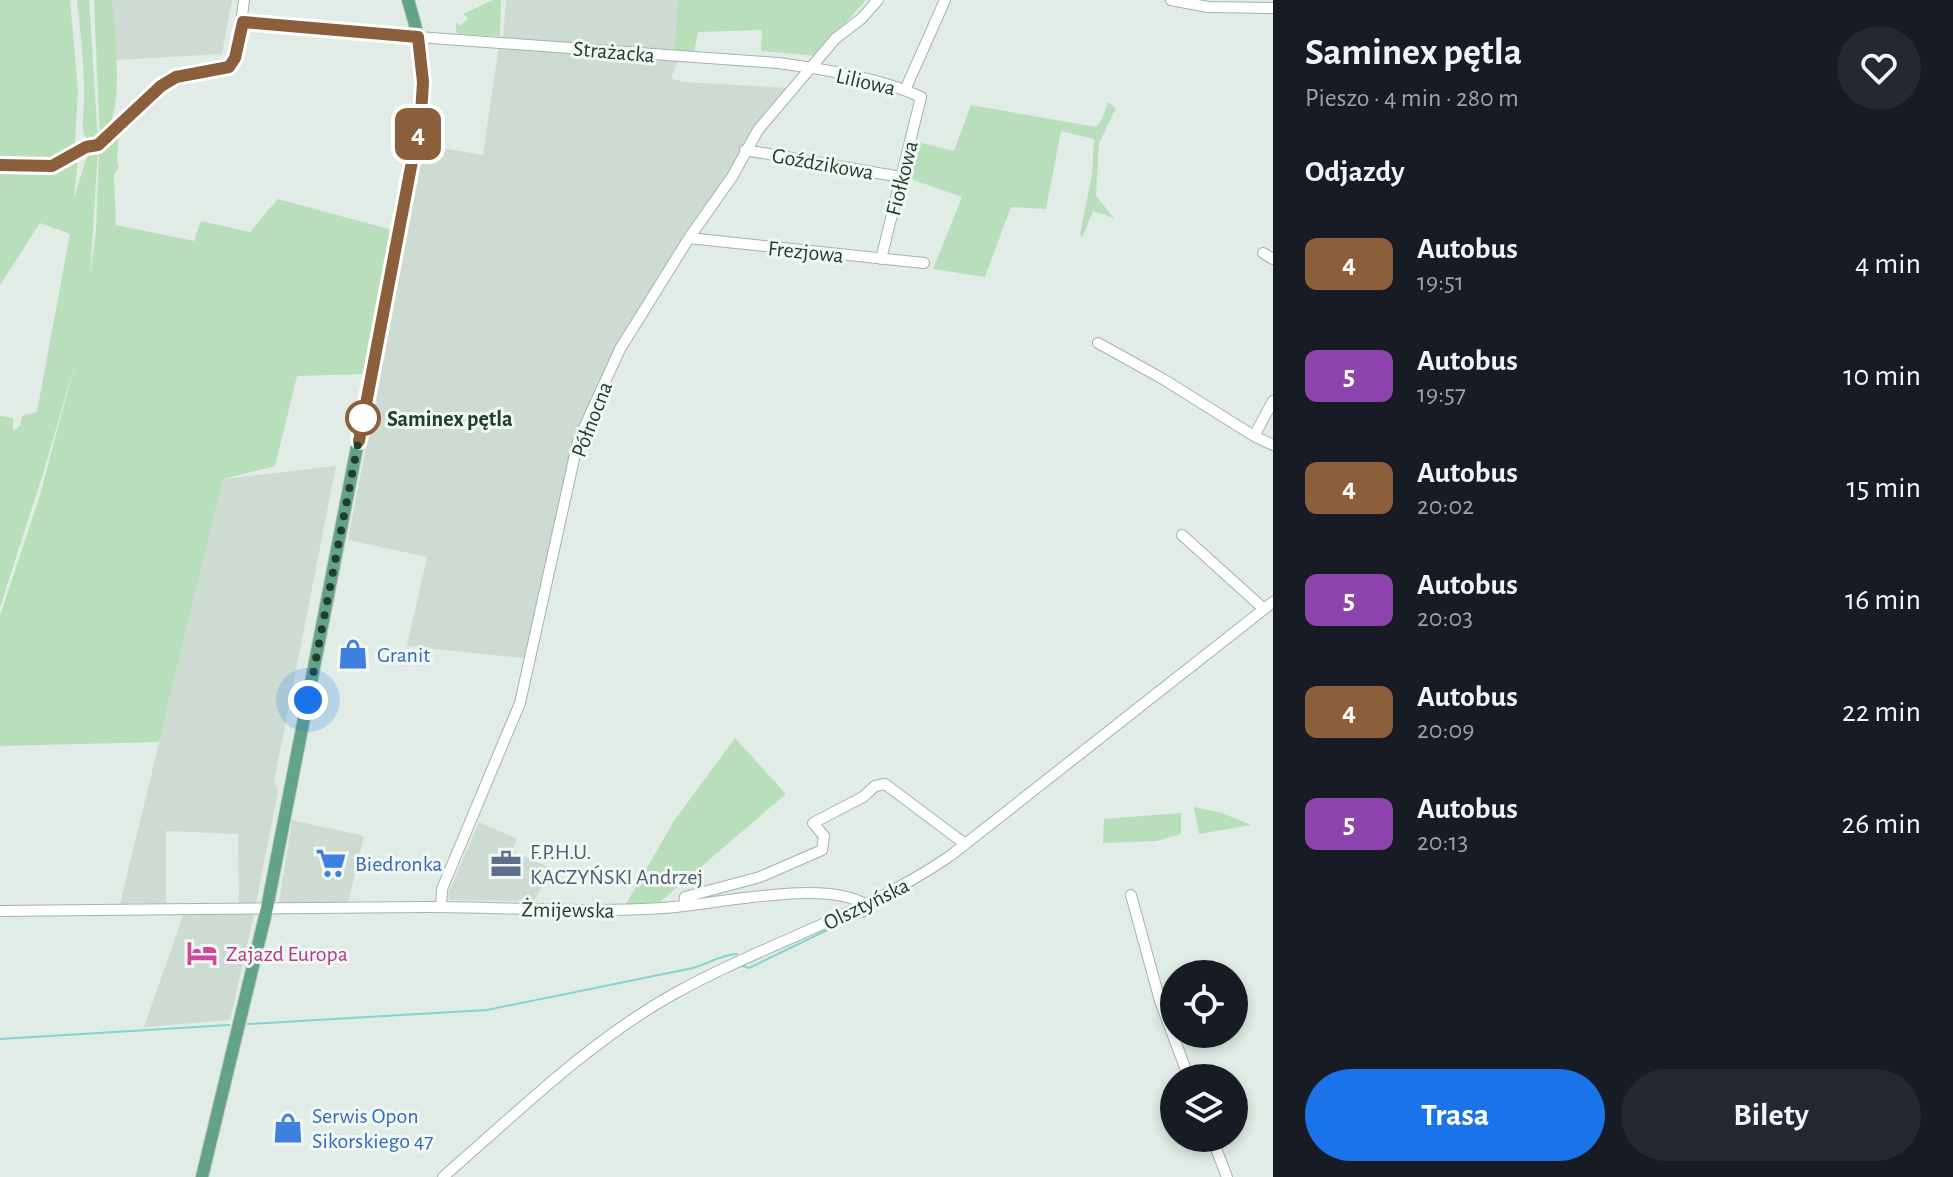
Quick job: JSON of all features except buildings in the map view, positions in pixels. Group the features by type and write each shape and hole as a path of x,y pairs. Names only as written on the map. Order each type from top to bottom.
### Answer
{"main road":[{"path":"202,1177 267,908 419,129 423,82 418,37 408,0"}],"street":[{"path":"0,165 52,166 86,147 98,145 161,86 176,77 229,67 235,58 244,0"},
{"name":"Północna","path":"441,907 442,889 520,703 582,431 624,341 732,177 758,130 835,39 862,18 878,0"},
{"path":"905,90 945,0"},
{"path":"1171,0 1208,7 1273,8"},
{"name":"Strażacka","path":"418,37 705,56 811,68"},
{"name":"Liliowa","path":"811,68 905,90 921,97"},
{"name":"Fiołkowa","path":"881,259 921,97"},
{"name":"Goździkowa","path":"745,150 901,177"},
{"name":"Frezjowa","path":"689,238 924,263"},
{"path":"1098,343 1273,445"},
{"path":"1254,436 1273,401"},
{"path":"1182,535 1269,606"},
{"name":"Olsztyńska","path":"443,1177 624,1025 697,982 866,905 932,869 1269,606"},
{"path":"684,906 685,897 760,877 822,850 824,836 813,823 863,797 875,786 885,784 965,844"},
{"name":"Żmijewska","path":"0,911 441,907 602,911 813,893 849,896 866,905"},
{"path":"1131,895 1160,1001 1184,1064"},
{"path":"1217,1152 1227,1177"}],"shaded area":[{"path":"112,0 232,0 222,54 116,60"},
{"path":"506,0 678,0 674,50 503,38"},
{"path":"499,45 676,60 678,62 671,78 683,82 789,88 750,133 722,188 673,259 578,432 532,659 407,646 427,557 348,540 424,145 483,155"},
{"path":"336,466 274,782 278,791 256,903 239,903 238,834 166,831 166,903 120,904 223,479"},
{"path":"292,820 364,836 348,903 279,903"},
{"path":"479,822 517,839 512,851 553,869 534,901 450,900 448,894"},
{"path":"184,913 254,915 230,1020 144,1027"}],"green space":[{"path":"0,0 70,0 78,90 75,142 78,158 74,198 89,150 98,150 90,277 96,231 99,150 119,132 119,166 114,175 116,225 194,241 201,221 250,232 278,199 392,230 365,374 297,376 275,466 223,479 159,742 0,746 0,616 40,495 76,360 0,607 0,416 13,418 13,431 20,426 22,416 37,412 70,234 40,223 0,285"},
{"path":"77,0 89,0 98,142 89,142 83,130 83,66"},
{"path":"94,0 112,0 117,74 114,113 100,141"},
{"path":"493,0 501,0 500,36 461,35 456,32 456,22 460,26 468,19 463,14"},
{"path":"678,0 866,0 816,56 761,51 762,30 698,32 694,52 674,50"},
{"path":"1108,102 1116,108 1099,143 1096,196 1114,218 1093,211 1082,238 1080,234 1092,175 1094,139 1061,131 1046,209 1011,207 985,277 933,269 962,197 911,179 918,142 954,151 971,105 1096,127"},
{"path":"735,738 786,794 660,902 626,904 674,821"},
{"path":"1194,807 1222,813 1251,825 1199,834"},
{"path":"1181,813 1181,834 1157,841 1103,843 1104,819"}],"waterway":[{"path":"743,966 749,968 844,922 869,915"},
{"path":"248,1024 487,1010 693,968 737,954"},
{"path":"0,1039 229,1025"}],"bus line":[{"name":"4","path":"0,165 52,166 86,147 105,141 161,86 176,77 229,67 235,58 243,22 418,37 423,82 419,129 359,441"}],"place":[{"name":"Saminex pętla","path":"363,418"},
{"name":"Granit","path":"353,654"},
{"name":"Biedronka","path":"331,863"},
{"name":"F.P.H.U. KACZYŃSKI Andrzej","path":"506,864"},
{"name":"Zajazd Europa","path":"202,953"},
{"name":"Serwis Opon Sikorskiego 47","path":"288,1128"}],"route":[{"path":"308,700 363,418"}]}
